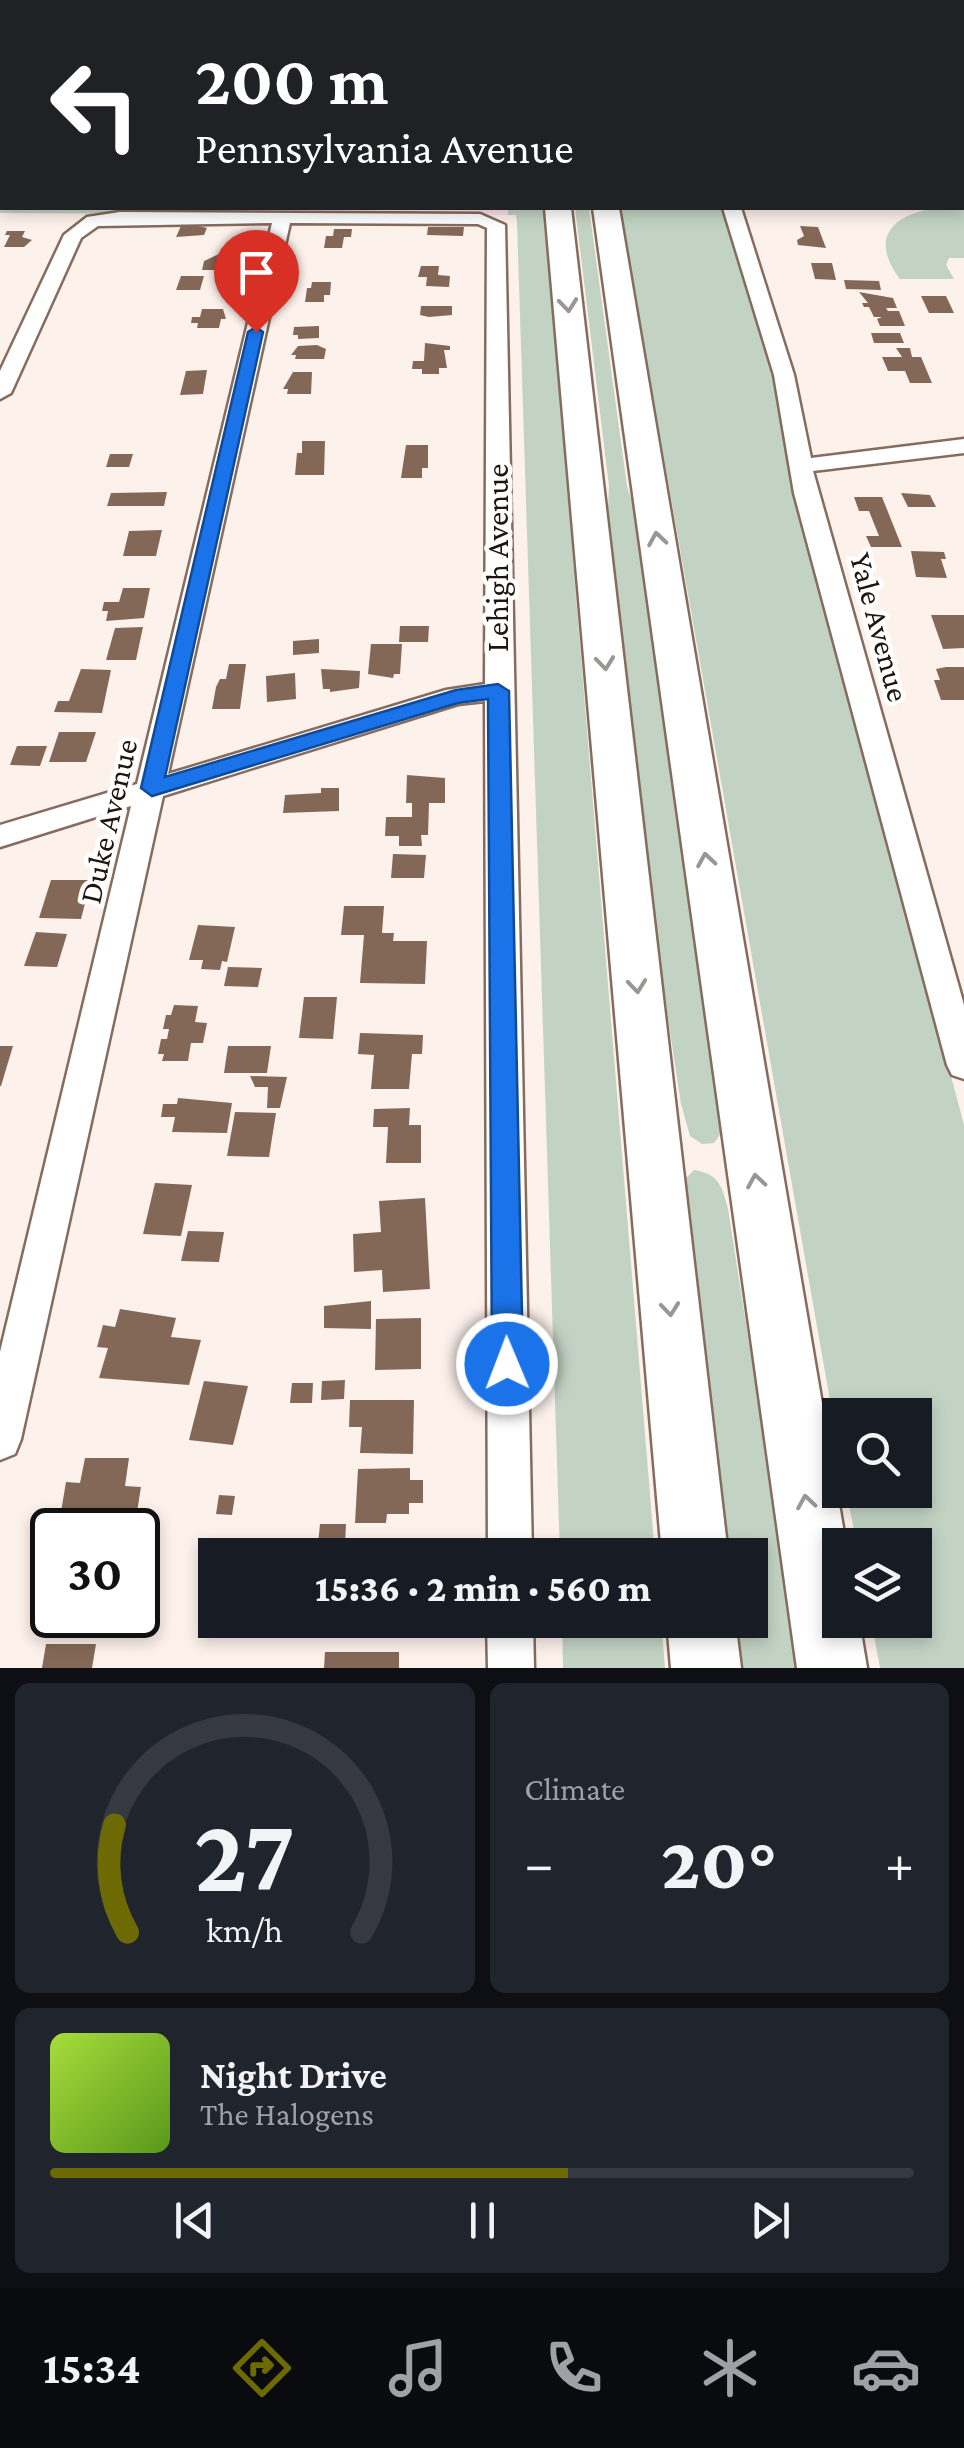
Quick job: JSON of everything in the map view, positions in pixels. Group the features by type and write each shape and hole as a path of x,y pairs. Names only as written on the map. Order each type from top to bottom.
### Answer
{"highway":[{"path":"558,210 693,1538"},
{"path":"606,210 832,1668"},
{"path":"704,1638 706,1668"}],"street":[{"name":"Yale Avenue","path":"733,210 784,375 806,493 964,1065"},
{"path":"0,393 70,240 88,224 120,217 282,218"},
{"name":"Lehigh Avenue","path":"282,218 494,222 510,1538"},
{"name":"Duke Avenue","path":"0,1439 282,218"},
{"path":"803,466 964,446"},
{"path":"0,836 456,696 498,691"},
{"path":"510,1638 511,1668"}],"shaded area":[{"path":"180,210 508,210 508,215 179,214"}],"green space":[{"path":"0,210 180,210 179,214"},
{"path":"508,210 544,210 654,1538 559,1538 516,215 508,215"},
{"path":"575,210 589,210 627,486 641,531 720,1119 721,1133 714,1143 702,1144 690,1136 681,1104 653,920 607,532 609,486"},
{"path":"620,210 726,210 774,372 789,434 795,490 964,1125 964,1668 880,1668 874,1638 932,1638 932,1528 854,1528 850,1508 932,1508 932,1398 830,1398"},
{"path":"964,210 964,258 949,258 946,265 954,279 900,279 891,264 886,251 890,230 897,222 921,211"},
{"path":"694,1170 709,1175 718,1182 728,1209 800,1668 737,1668 734,1638 768,1638 768,1538 723,1538 684,1199 686,1178"},
{"path":"562,1638 662,1638 665,1668 563,1668"}],"building":[{"path":"181,226 207,228 204,235 176,237"},
{"path":"800,226 818,227 826,248 798,245 797,240 804,236"},
{"path":"428,227 464,227 463,236 427,235"},
{"path":"334,229 352,229 351,237 344,237 342,248 324,248 326,236 333,236"},
{"path":"7,231 25,231 22,237 32,240 24,247 4,247 10,235 5,235"},
{"path":"219,254 234,254 234,258 240,258 238,264 229,264 227,270 202,270 204,261"},
{"path":"811,263 832,263 836,280 815,279"},
{"path":"421,266 439,266 438,275 450,276 449,287 426,286 427,277 418,277"},
{"path":"181,276 204,276 200,290 176,290"},
{"path":"844,280 879,281 881,290 846,289"},
{"path":"312,282 331,282 330,295 324,295 324,302 305,302"},
{"path":"859,292 893,298 897,308 886,308 899,311 905,326 880,326 877,319 882,317 874,317 869,307 864,307 862,303 868,303"},
{"path":"921,296 946,296 954,313 929,313"},
{"path":"421,306 452,306 452,315 420,315"},
{"path":"202,309 223,309 226,319 221,319 219,328 197,328 198,323 191,323 192,317 200,317"},
{"path":"319,326 319,338 298,339 298,335 293,335 294,327"},
{"path":"871,333 900,333 904,343 874,343"},
{"path":"425,343 450,346 450,350 444,350 447,368 439,368 439,374 422,374 422,369 412,369 413,361 424,361"},
{"path":"317,345 326,349 324,359 295,359 296,355 291,355 298,346"},
{"path":"896,348 910,348 912,357 921,357 932,383 910,383 905,371 888,371 882,357 902,357"},
{"path":"207,370 203,394 180,395 186,371"},
{"path":"293,372 312,372 311,394 287,394 288,389 283,389"},
{"path":"302,441 325,441 324,475 295,475"},
{"path":"406,445 428,445 428,468 422,468 422,478 401,478"},
{"path":"110,454 133,454 129,467 106,467"},
{"path":"167,492 164,506 107,506 111,493"},
{"path":"901,493 930,495 936,507 908,507"},
{"path":"854,497 882,497 902,547 871,547 866,536 879,536 869,511 859,511"},
{"path":"162,530 156,556 123,556 129,531"},
{"path":"911,551 944,552 946,559 941,559 947,578 916,577"},
{"path":"123,588 150,588 144,618 106,621 108,611 102,611 104,602 119,602"},
{"path":"931,615 964,615 964,648 943,649"},
{"path":"400,626 429,626 428,642 399,642"},
{"path":"143,627 136,660 106,660 115,628"},
{"path":"319,639 319,653 293,655 293,641"},
{"path":"371,644 402,644 400,674 393,678 368,674"},
{"path":"229,664 246,664 240,709 212,709 216,687 220,679 226,679"},
{"path":"964,667 964,700 941,700 934,680 940,680 936,669"},
{"path":"81,669 111,670 102,713 54,712 58,701 69,701"},
{"path":"321,669 360,671 359,688 330,692 323,689"},
{"path":"295,673 296,699 267,702 266,676"},
{"path":"59,732 96,732 86,762 49,762"},
{"path":"17,746 47,746 40,766 10,765"},
{"path":"407,775 445,778 445,803 429,803 428,835 421,835 422,846 399,846 399,836 385,836 386,817 412,817 412,803 406,803"},
{"path":"321,788 339,788 339,811 283,813 285,795 321,793"},
{"path":"393,854 426,855 424,878 391,878"},
{"path":"51,880 91,880 81,919 39,918"},
{"path":"344,906 384,906 382,933 394,933 393,941 427,941 425,984 360,983 364,935 341,935"},
{"path":"198,925 235,927 227,962 222,961 220,970 201,969 203,960 189,960"},
{"path":"36,932 67,934 57,967 24,966"},
{"path":"228,967 262,968 258,987 224,986"},
{"path":"304,997 337,997 333,1039 299,1038"},
{"path":"174,1005 198,1006 195,1022 207,1023 203,1043 191,1043 188,1061 162,1061 164,1054 158,1054 161,1039 167,1039 169,1029 163,1029 166,1015 171,1015"},
{"path":"360,1033 423,1035 422,1054 412,1054 409,1089 371,1089 374,1055 358,1054"},
{"path":"0,1046 13,1046 1,1086 0,1086"},
{"path":"228,1046 271,1046 267,1073 224,1073"},
{"path":"250,1076 287,1077 280,1108 267,1108 268,1087 255,1087"},
{"path":"178,1098 232,1103 227,1133 172,1132 175,1117 161,1117 163,1104 177,1104"},
{"path":"410,1108 409,1125 421,1125 421,1163 386,1163 388,1127 373,1127 374,1109"},
{"path":"235,1112 276,1113 269,1157 227,1156"},
{"path":"155,1183 192,1185 181,1236 143,1234"},
{"path":"425,1198 430,1289 383,1292 382,1270 354,1272 353,1234 381,1232 379,1201"},
{"path":"188,1231 224,1232 219,1262 181,1261"},
{"path":"371,1301 371,1329 324,1328 324,1306"},
{"path":"120,1309 176,1318 171,1337 201,1340 189,1385 99,1378 108,1348 97,1347 103,1325 115,1327"},
{"path":"421,1318 421,1369 375,1370 376,1319"},
{"path":"345,1380 344,1399 321,1400 322,1381"},
{"path":"204,1381 248,1386 233,1445 189,1440"},
{"path":"292,1383 313,1383 312,1403 290,1403"},
{"path":"350,1400 414,1400 413,1454 360,1453 362,1427 349,1427"},
{"path":"85,1458 129,1458 125,1486 141,1487 138,1508 62,1508 66,1482 80,1483"},
{"path":"410,1468 410,1480 423,1480 423,1503 409,1503 409,1514 387,1514 386,1523 355,1523 358,1469"},
{"path":"219,1495 235,1496 232,1515 216,1514"},
{"path":"320,1524 346,1524 345,1538 319,1538"},
{"path":"46,1644 96,1644 92,1668 42,1668"},
{"path":"325,1652 399,1652 399,1668 324,1668"}],"route":[{"path":"256,332 152,788 456,696 498,691 507,1364"}]}
